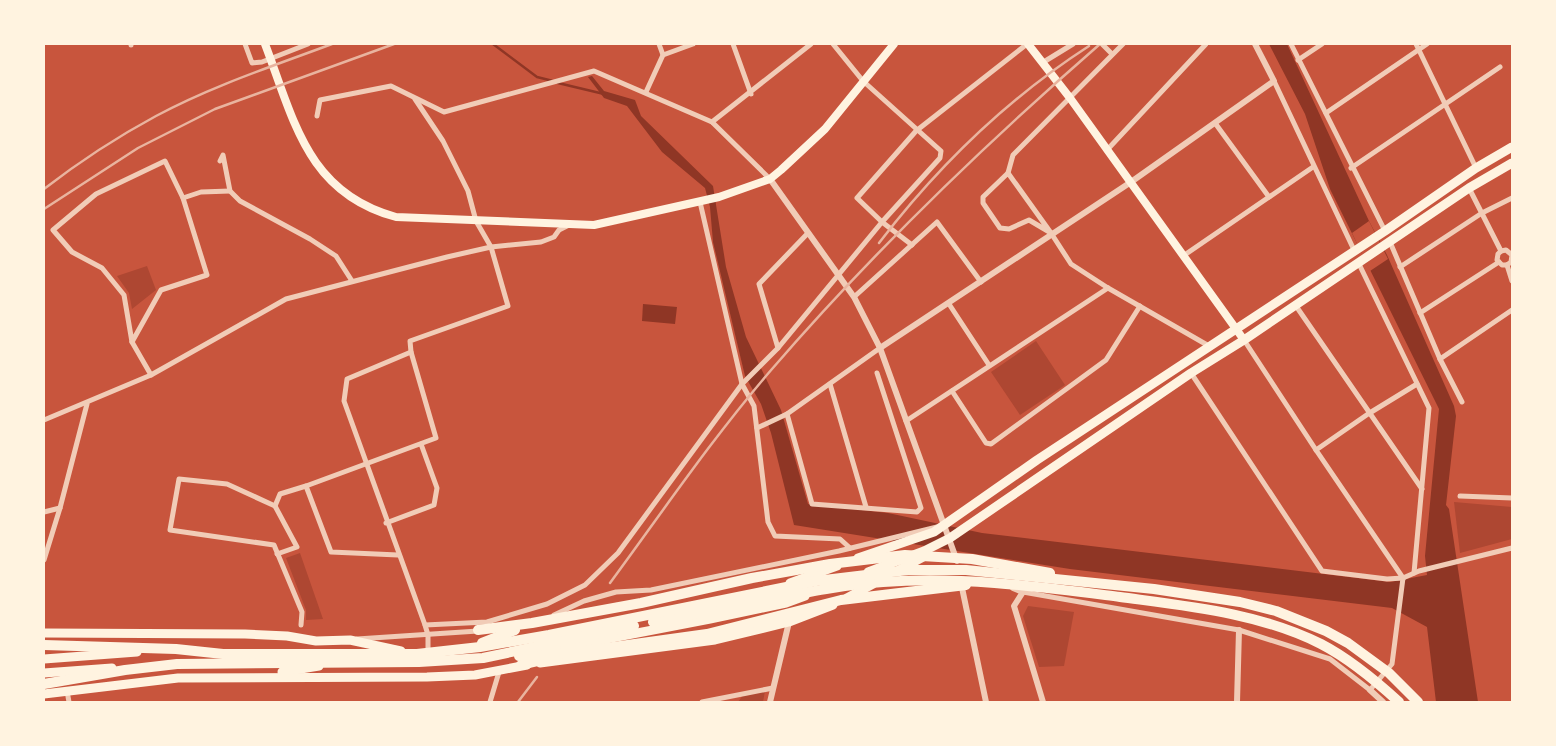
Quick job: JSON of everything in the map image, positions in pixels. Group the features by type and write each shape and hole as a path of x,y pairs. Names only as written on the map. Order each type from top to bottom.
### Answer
{"highway":[{"path":"44,659 174,649 428,651 474,646 623,619 784,585 934,532 1037,460 1385,231 1476,168 1512,147"},
{"path":"44,673 177,663 424,666 520,661 715,640 789,622 828,608 928,552 1191,373 1296,306 1470,188 1512,163"},
{"path":"44,694 147,680 249,676 427,677 499,672 520,661 786,603 928,552"},
{"path":"478,630 532,623 641,603 752,578 830,564 905,555 972,559 1086,580 1240,602 1302,620 1326,631 1368,656 1418,702"},
{"path":"44,684 125,670 177,664 419,662 483,658 754,598 816,581 908,570 982,571 1046,579 1086,580"},
{"path":"44,645 176,649 223,654 417,654 490,646 754,598 882,582 948,579 999,582 1155,602 1236,615 1272,625 1320,643 1372,678 1399,702"},
{"path":"520,661 707,634 842,600 999,582"},
{"path":"474,646 532,623"},
{"path":"44,633 288,636 316,641 350,640 401,651"},
{"path":"249,676 327,665"}],"main road":[{"path":"265,44 292,117 305,146 318,167 335,186 352,200 378,212 396,217 569,225 594,225 702,202 770,179 825,129 894,44"},
{"path":"1028,44 1070,98 1244,340"}],"street":[{"path":"245,44 252,62 262,62 308,44"},
{"path":"646,92 663,54 659,44"},
{"path":"663,54 693,44"},
{"path":"733,44 751,94"},
{"path":"712,122 751,94 811,44"},
{"path":"425,625 487,622 547,604 585,584 618,553 742,384 778,348 882,222 940,158 940,151 863,82 833,44"},
{"path":"912,245 882,222 857,198 916,130 1028,44"},
{"path":"1042,63 1073,44"},
{"path":"1102,44 1112,54"},
{"path":"1052,233 1029,220 1009,230 1000,228 983,203 983,197 1008,173 1013,155 1123,44"},
{"path":"1107,150 1206,44"},
{"path":"1255,44 1354,250"},
{"path":"1291,44 1351,168 1385,231"},
{"path":"1298,60 1322,44"},
{"path":"1326,113 1417,46 1427,44"},
{"path":"1417,46 1476,168"},
{"path":"1351,168 1500,67"},
{"path":"317,116 320,100 391,86 444,112 594,71 712,122 770,179 854,297 880,348 943,526 954,549 986,702"},
{"path":"757,428 786,414 880,348 1131,182 1274,81"},
{"path":"275,506 280,494 366,466 436,438 411,352 410,341 508,306 491,247 476,221 468,191 442,141 415,99"},
{"path":"1215,123 1269,197"},
{"path":"220,161 223,156 230,191 240,201 310,239 336,256 352,281"},
{"path":"132,342 161,290 207,275 183,198 165,161 96,194 53,230 72,252 102,268 124,296 132,342 151,375"},
{"path":"1183,256 1313,167"},
{"path":"1008,173 1052,233 1071,264 1108,288 1209,346"},
{"path":"1470,188 1501,251 1512,254 1511,262 1507,265"},
{"path":"183,198 201,192 230,191"},
{"path":"1400,267 1482,213 1512,198"},
{"path":"702,202 742,384 754,406 768,522 775,536 840,539 850,548"},
{"path":"854,297 937,222 981,282"},
{"path":"44,420 87,404 151,375 286,299 491,247 541,242 554,237 559,230 569,225"},
{"path":"778,348 759,284 808,233"},
{"path":"1390,242 1440,358 1462,402"},
{"path":"1499,262 1497,256 1501,251"},
{"path":"1499,262 1507,265"},
{"path":"1420,313 1499,262"},
{"path":"1359,264 1429,408 1416,572"},
{"path":"1507,265 1512,280"},
{"path":"906,421 1108,288"},
{"path":"949,304 989,365"},
{"path":"952,391 986,443 991,444 1106,360 1140,306"},
{"path":"1296,306 1368,414 1422,490"},
{"path":"1440,358 1512,310"},
{"path":"1244,340 1403,578 1392,664 1370,690"},
{"path":"411,352 347,379 344,401 386,523 425,625 428,635 428,651"},
{"path":"786,414 812,504 917,512 921,508 877,373"},
{"path":"1191,373 1322,570 1387,579 1403,578 1416,572 1512,548"},
{"path":"830,384 866,507"},
{"path":"1316,450 1368,414 1417,384"},
{"path":"44,560 60,508 87,404"},
{"path":"386,523 434,505 437,488 421,444"},
{"path":"278,554 297,547 275,506 228,484 179,479 170,530 274,545 302,612 300,625"},
{"path":"306,486 331,552 398,555"},
{"path":"1460,496 1512,498"},
{"path":"44,512 60,508"},
{"path":"316,641 428,635 478,630 547,619 584,601 616,592 651,590 850,548 943,526"},
{"path":"960,578 1023,592 1239,630 1330,659 1383,702"},
{"path":"1023,592 1014,606 1043,702"},
{"path":"770,702 789,622"},
{"path":"1237,702 1239,630"},
{"path":"490,702 499,672"},
{"path":"702,702 773,688"},
{"path":"67,691 68,702"}],"shaded area":[{"path":"1269,44 1287,44 1369,221 1387,255 1454,406 1456,416 1446,505 1449,509 1478,702 1436,702 1427,627 1392,608 1070,569 794,525 771,433 761,404 745,376 713,242 710,207 705,188 662,152 627,106 604,98 588,77 592,76 604,91 635,100 641,116 713,186 726,267 746,337 781,410 808,504 888,513 982,533 1390,582 1427,575 1425,556 1439,409 1330,189 1305,114"},
{"path":"147,266 156,290 132,309 129,293 117,276"},
{"path":"643,304 677,307 675,324 642,321"},
{"path":"1036,341 1065,385 1020,415 991,372"},
{"path":"1454,502 1512,507 1512,539 1460,553"},
{"path":"300,553 323,619 306,620 306,610 286,558"},
{"path":"1028,606 1074,612 1064,666 1039,667 1023,616"},
{"path":"765,691 763,702 738,702 743,695"}],"pier":[{"path":"1369,221 1388,259 1370,271 1352,233"}],"waterway":[{"path":"493,44 537,77 553,81"},
{"path":"558,83 604,94"}],"railway":[{"path":"44,189 113,141 177,105 243,77 332,44"},
{"path":"44,209 138,148 215,109 394,44"},
{"path":"610,583 689,474 751,394 810,326 930,200 1100,44"},
{"path":"879,243 925,187 975,136 1030,88 1089,46"},
{"path":"518,702 537,677"}]}
